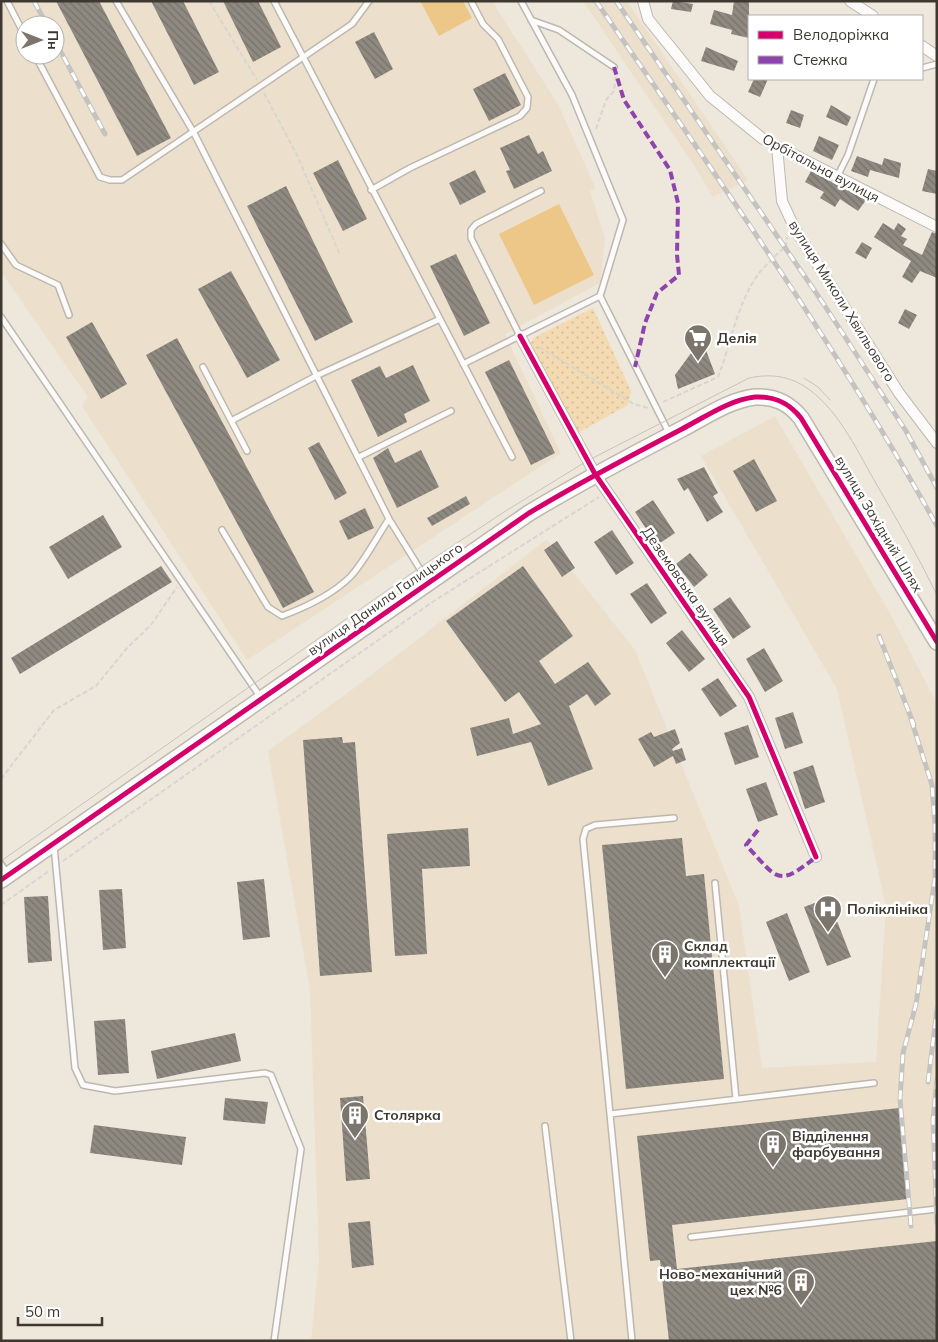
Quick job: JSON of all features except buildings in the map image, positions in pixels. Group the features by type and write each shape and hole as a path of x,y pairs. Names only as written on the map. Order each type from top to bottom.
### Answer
{"street":[{"name":"Орбітальна вулиця","path":"643,1 648,19 710,96 763,139 937,227"},
{"path":"850,1 871,15"},
{"path":"923,47 937,56"},
{"name":"вулиця Миколи Хвильового","path":"777,147 782,201 795,229 899,393 937,443"},
{"name":"Деземовська вулиця","path":"520,336 595,474 748,697 816,857"},
{"name":"вулиця Данила Галицького","path":"4,873 54,843 528,513 595,474 728,405 754,397 777,399 790,406 801,418"},
{"name":"вулиця Західний Шлях","path":"801,418 937,642"}],"lane":[{"path":"7,1 15,17"},
{"path":"116,1 194,133 318,375 389,519 429,583"},
{"path":"274,1 512,457"},
{"path":"40,65 100,177 110,180 122,180 194,133 352,24 369,1"},
{"path":"371,190 410,168 520,116 527,108 528,97 498,39 483,24 471,1"},
{"path":"521,1 572,95 623,220 600,296 670,435"},
{"path":"531,20 559,30 614,67"},
{"path":"923,68 937,64"},
{"path":"837,177 848,154 874,80"},
{"path":"520,336 471,238 471,230 476,224 541,191"},
{"path":"1,244 16,265 58,285 68,315"},
{"path":"463,364 600,296"},
{"path":"1,317 262,698"},
{"path":"231,421 318,375 440,319"},
{"path":"203,367 246,451"},
{"path":"359,458 451,411"},
{"path":"222,530 268,608 282,616 299,610 334,590 351,576 389,519"},
{"path":"632,1341 583,839 586,829 594,825 674,818"},
{"path":"54,843 75,1068 83,1085 115,1091 265,1073 271,1075 301,1149 274,1341"},
{"path":"715,883 736,1099"},
{"path":"610,1114 874,1083"},
{"path":"545,1126 571,1341"},
{"path":"691,1237 937,1209"}],"path":[{"path":"209,1 261,86 296,155 340,255"},
{"path":"591,140 606,100 614,91 616,76"},
{"path":"520,336 634,404 656,408 718,377 749,292 760,273 786,246 787,236"},
{"path":"1,905 434,601 607,492"},
{"path":"1,779 54,710 96,686 127,648 151,626 181,580"}],"shaded area":[{"path":"1,1 492,1 558,104 596,189 590,191 605,238 600,283 505,334 561,453 247,660 82,406 88,397 1,272"},
{"path":"420,1 463,1 472,18 439,36"},
{"path":"583,1 627,1 748,180 713,197 693,164"},
{"path":"559,204 594,275 534,305 499,234"},
{"path":"593,308 631,391 628,405 576,434 530,344 535,337"},
{"path":"775,416 892,617 937,704 937,1341 311,1341 319,1258 310,990 268,751 361,683 547,539 635,650 739,906 762,1068 876,1062 886,906 837,689 701,456"}],"tram line":[{"path":"1,861 419,568 504,512 587,461 749,378 770,376 797,382 815,394 826,405 852,441 907,537 937,595"},
{"path":"804,378 818,387 830,400"}],"railway":[{"path":"34,1 42,15"},
{"path":"596,1 729,194 815,325 898,458 937,526"},
{"path":"616,1 823,303 906,431 937,488"},
{"path":"65,60 105,134"},
{"path":"879,636 914,725"},
{"path":"911,719 932,785 935,825 935,878 916,1004 903,1053 900,1099 911,1226"},
{"path":"928,1082 937,1009"},
{"path":"937,1080 933,1120 937,1223"}],"marked path":[{"path":"614,67 624,100 670,170 678,203 677,255 679,275 657,293 645,323 635,367"},
{"path":"758,830 746,845 765,866 778,875 785,876 793,873 816,857"}],"cycle path":[{"path":"520,336 595,474 749,697 816,857"},
{"path":"1,880 529,513 717,410 745,399 755,397 775,399 792,408 801,418 937,642"}],"place":[{"name":"Делія","path":"698,362"},
{"name":"Поліклініка","path":"828,933"},
{"name":"Склад комплектації","path":"665,978"},
{"name":"Столярка","path":"355,1139"},
{"name":"Відділення фарбування","path":"773,1168"},
{"name":"Ново-механічний цех №6","path":"801,1306"}]}
